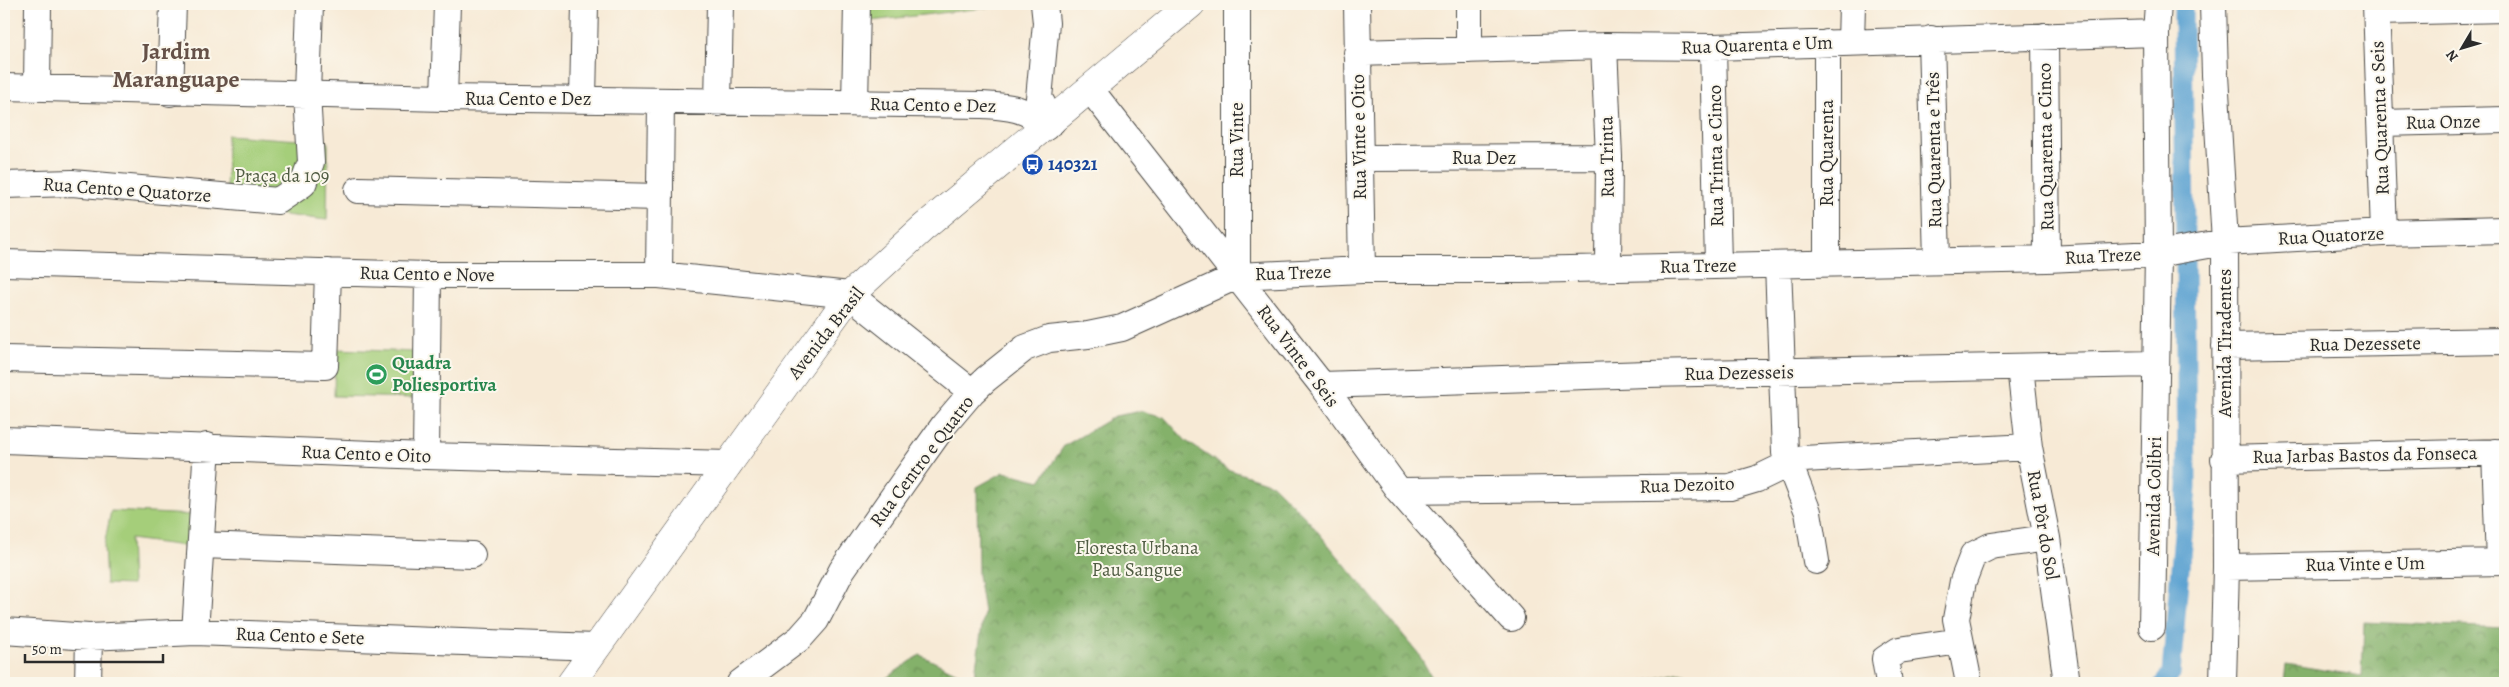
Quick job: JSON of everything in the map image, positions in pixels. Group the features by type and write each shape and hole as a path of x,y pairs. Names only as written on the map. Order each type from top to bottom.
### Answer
{"main road":[{"name":"Avenida Brasil","path":"571,683 850,295 923,228 1191,4"}],"street":[{"path":"37,87 38,4"},
{"path":"170,92 173,4"},
{"name":"Rua Cento e Quatorze","path":"4,185 72,183 278,201 303,184 311,162 307,94 310,4"},
{"path":"444,98 446,4"},
{"path":"583,99 585,4"},
{"path":"718,103 720,4"},
{"path":"855,104 857,4"},
{"path":"1044,4 1046,23 1039,98 1049,124"},
{"name":"Rua Vinte","path":"1237,4 1238,276"},
{"name":"Rua Vinte e Oito","path":"1357,4 1362,270"},
{"path":"1469,4 1470,50"},
{"name":"Rua Quarenta","path":"1827,263 1840,42 1852,4"},
{"path":"2156,364 2165,253 2156,33 2158,4"},
{"name":"Avenida Tiradentes","path":"2213,4 2217,244 2225,346 2224,459 2226,567 2223,683"},
{"path":"2377,8 2505,9"},
{"name":"Rua Quarenta e Seis","path":"2377,8 2384,233"},
{"name":"Rua Quarenta e Um","path":"1357,52 1604,46 1713,47 2156,33"},
{"name":"Rua Quarenta e Cinco","path":"2045,36 2047,259"},
{"name":"Rua Quarenta e Três","path":"1931,39 1937,261"},
{"name":"Rua Trinta","path":"1604,46 1609,157 1608,268"},
{"name":"Rua Trinta e Cinco","path":"1713,47 1718,265"},
{"name":"Rua Cento e Dez","path":"4,87 444,98 1008,106 1036,116 1049,124"},
{"name":"Rua Vinte e Seis","path":"1090,89 1322,385 1399,492 1511,618"},
{"path":"659,275 661,101"},
{"name":"Rua Onze","path":"2380,123 2505,120"},
{"name":"Rua Dez","path":"1360,158 1609,157"},
{"path":"358,190 660,197"},
{"name":"Rua Quatorze","path":"2165,253 2217,244 2384,233 2505,230"},
{"name":"Rua Treze","path":"1238,276 1362,270 1608,268 2047,259 2165,253"},
{"name":"Rua Cento e Nove","path":"4,263 428,275 659,275 850,295"},
{"path":"1778,265 1785,452 1788,464 1805,504 1816,561"},
{"path":"4,359 325,366 328,272"},
{"path":"426,456 428,275"},
{"name":"Rua Centro e Quatro","path":"740,683 800,638 816,620 842,570 944,425 972,392 1025,348 1049,339 1088,335 1122,328 1238,276"},
{"path":"850,295 972,392"},
{"name":"Rua Dezessete","path":"2225,346 2505,341"},
{"name":"Rua Dezesseis","path":"1322,385 1637,374 2156,364"},
{"name":"Avenida Colibri","path":"2152,627 2156,364"},
{"name":"Rua Pôr do Sol","path":"2020,367 2030,447 2047,538 2067,683"},
{"name":"Rua Cento e Oito","path":"4,440 207,446 426,456 729,464"},
{"path":"195,632 207,446"},
{"name":"Rua Dezoito","path":"1399,492 1730,487 1757,479 1803,459 2030,447"},
{"path":"2500,452 2502,562"},
{"name":"Rua Jarbas Bastos da Fonseca","path":"2224,459 2500,452"},
{"path":"1969,683 1956,619 1963,581 1973,555 1991,546 2047,538"},
{"path":"202,545 472,556"},
{"name":"Rua Vinte e Um","path":"2226,567 2502,562"},
{"name":"Rua Cento e Sete","path":"4,631 89,637 195,632 596,647"},
{"path":"88,683 89,637"},
{"path":"1889,683 1884,666 1885,659 1890,655 1899,650 1960,641"}],"green space":[{"path":"854,4 1019,4 853,23"},
{"name":"Praça da 109","path":"227,135 328,142 327,220 226,208"},
{"name":"Quadra Poliesportiva","path":"335,349 417,352 416,398 334,396"},
{"name":"Floresta Urbana Pau Sangue","path":"1142,411 1164,417 1186,441 1227,469 1272,484 1308,520 1418,653 1435,683 879,683 920,655 974,681 984,612 978,575 977,487 1004,472 1040,481 1064,446 1115,416"},
{"path":"111,511 193,515 192,547 130,539 132,585 106,584 104,546"},
{"path":"2364,622 2505,628 2505,683 2284,683 2286,664 2362,676"},
{"path":"1681,672 1746,683 1637,683"}],"waterway":[{"path":"2164,683 2171,674 2187,487 2183,4"}],"place":[{"name":"140321","path":"1032,164"},
{"name":"Quadra Poliesportiva","path":"376,374"}],"district":[{"name":"Jardim Maranguape","path":"176,65"}]}
